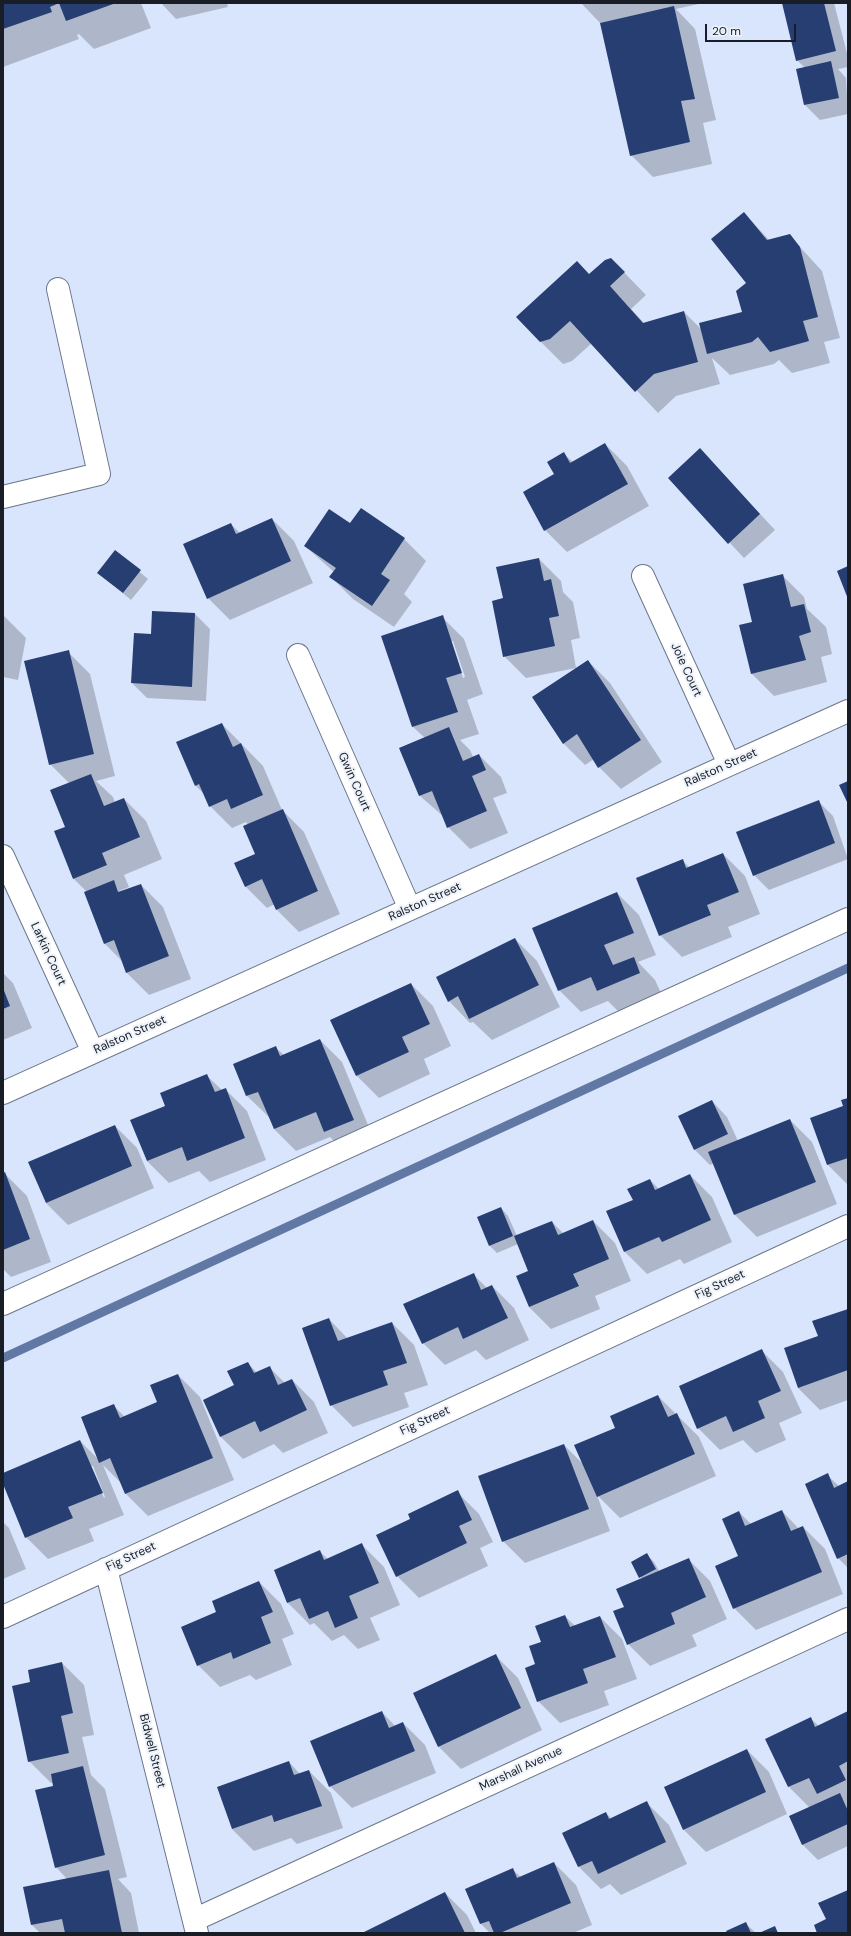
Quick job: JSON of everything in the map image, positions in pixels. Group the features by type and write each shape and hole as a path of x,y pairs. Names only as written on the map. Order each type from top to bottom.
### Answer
{"street":[{"path":"3,497 99,474 58,289"},
{"name":"Joie Court","path":"643,576 729,764"},
{"name":"Gwin Court","path":"298,655 410,909"},
{"name":"Ralston Street","path":"3,1093 848,710"},
{"name":"Larkin Court","path":"3,856 93,1052"},
{"path":"3,1304 848,919"},
{"name":"Fig Street","path":"3,1617 848,1226"},
{"name":"Bidwell Street","path":"106,1569 195,1926"},
{"name":"Marshall Avenue","path":"195,1926 848,1619"}],"building":[{"path":"3,3 59,3 50,7 52,12 3,29"},
{"path":"59,3 116,3 66,21"},
{"path":"782,3 824,3 836,51 796,61"},
{"path":"674,6 695,99 681,101 690,142 630,156 600,23"},
{"path":"831,61 839,98 804,105 796,69"},
{"path":"744,212 767,240 790,234 800,247 818,317 803,321 809,341 770,352 758,337 752,342 707,354 699,323 742,312 736,291 746,283 711,239"},
{"path":"611,258 625,272 610,286 643,323 684,311 698,362 654,374 635,392 570,321 550,339 540,342 516,317 577,261 589,274 605,260"},
{"path":"605,443 628,484 544,531 523,492 554,474 547,462 564,452 570,463"},
{"path":"700,448 760,514 728,544 668,478"},
{"path":"361,508 405,538 381,574 390,580 372,606 329,577 336,568 304,546 329,509 350,523"},
{"path":"272,518 291,561 207,599 183,544 231,523 236,534"},
{"path":"115,550 141,570 123,593 97,573"},
{"path":"539,558 544,581 551,579 559,616 549,618 555,646 503,657 492,601 503,598 496,567"},
{"path":"848,566 848,599 837,571"},
{"path":"783,574 791,607 804,604 811,632 799,636 806,660 751,674 739,625 752,622 743,584"},
{"path":"152,611 195,613 192,687 131,683 134,633 151,634"},
{"path":"443,615 462,673 446,678 458,712 412,727 381,636"},
{"path":"69,650 94,754 49,765 24,661"},
{"path":"588,660 641,740 598,768 577,734 563,744 532,697"},
{"path":"222,723 233,747 241,743 263,795 231,809 227,799 209,807 199,784 195,786 176,742"},
{"path":"449,727 463,761 479,754 486,770 472,776 487,811 447,828 432,791 419,796 399,748"},
{"path":"91,774 104,806 124,798 140,837 102,853 107,865 73,879 54,831 65,827 50,790"},
{"path":"848,781 848,804 839,785"},
{"path":"819,800 835,843 753,876 736,832"},
{"path":"283,809 318,891 276,910 262,879 245,887 234,863 255,854 243,826"},
{"path":"723,853 739,892 707,905 711,915 659,936 636,878 683,859 686,868"},
{"path":"114,880 118,892 141,884 169,956 126,973 114,940 104,944 84,892"},
{"path":"617,892 634,933 604,945 613,965 634,957 640,973 597,991 591,977 558,991 532,928"},
{"path":"515,938 539,985 469,1019 458,996 448,1002 436,977"},
{"path":"411,983 430,1024 402,1037 409,1052 356,1076 330,1020"},
{"path":"3,988 10,1006 3,1009"},
{"path":"320,1039 354,1120 324,1132 316,1112 274,1129 258,1092 246,1096 233,1064 276,1046 280,1056"},
{"path":"207,1074 215,1092 226,1088 245,1138 187,1161 182,1147 147,1161 130,1120 165,1106 160,1093"},
{"path":"848,1098 848,1158 827,1165 810,1118 843,1106 841,1100"},
{"path":"712,1100 728,1134 694,1150 678,1116"},
{"path":"790,1119 816,1182 734,1215 708,1152"},
{"path":"115,1125 132,1166 46,1203 28,1162"},
{"path":"5,1172 30,1239 3,1250 3,1173"},
{"path":"690,1174 711,1220 662,1242 659,1237 624,1252 606,1211 633,1200 627,1189 650,1179 655,1190"},
{"path":"501,1207 513,1236 489,1246 477,1217"},
{"path":"593,1220 609,1259 573,1274 579,1286 529,1307 516,1276 528,1271 514,1236 552,1221 558,1235"},
{"path":"474,1273 481,1290 492,1285 508,1318 463,1339 458,1327 422,1344 403,1304"},
{"path":"848,1309 848,1370 798,1388 784,1348 818,1336 812,1321"},
{"path":"329,1318 338,1341 392,1322 407,1363 383,1371 388,1385 330,1406 302,1328"},
{"path":"762,1349 781,1391 758,1401 765,1418 733,1432 726,1416 697,1429 679,1386"},
{"path":"248,1362 254,1373 270,1366 278,1385 292,1379 307,1410 260,1432 255,1421 220,1437 203,1400 234,1385 227,1371"},
{"path":"178,1374 213,1458 125,1494 110,1458 99,1463 81,1417 114,1404 120,1418 157,1402 150,1385"},
{"path":"658,1395 668,1417 677,1413 695,1454 597,1497 574,1445 615,1428 610,1416"},
{"path":"80,1440 103,1493 68,1507 73,1518 25,1538 3,1484 3,1473"},
{"path":"564,1444 589,1509 502,1542 478,1476"},
{"path":"828,1473 834,1488 848,1481 848,1554 837,1559 805,1484"},
{"path":"458,1490 472,1520 459,1526 467,1543 396,1577 376,1535 410,1519 408,1514"},
{"path":"782,1510 791,1531 803,1526 822,1572 733,1609 715,1566 738,1556 722,1519 739,1511 745,1526"},
{"path":"362,1543 379,1583 349,1596 358,1618 335,1628 328,1611 309,1619 300,1598 287,1603 274,1570 320,1550 324,1560"},
{"path":"647,1553 656,1569 639,1578 631,1562"},
{"path":"689,1558 706,1597 671,1613 675,1624 627,1645 613,1611 624,1607 616,1589"},
{"path":"259,1581 273,1612 261,1617 271,1643 233,1659 231,1652 197,1666 181,1627 216,1612 212,1601"},
{"path":"565,1615 570,1627 600,1616 616,1657 583,1669 588,1683 537,1702 525,1668 535,1664 529,1646 541,1642 535,1626"},
{"path":"496,1654 521,1708 438,1747 413,1693"},
{"path":"62,1662 73,1713 61,1716 69,1753 28,1762 12,1686 30,1682 28,1670"},
{"path":"382,1711 389,1728 403,1722 415,1751 329,1787 310,1741"},
{"path":"848,1711 848,1761 839,1766 846,1780 817,1794 809,1778 788,1787 765,1739 811,1717 815,1727"},
{"path":"747,1749 766,1792 683,1830 664,1787"},
{"path":"289,1761 294,1775 309,1770 322,1806 274,1822 272,1815 232,1829 217,1787"},
{"path":"83,1766 105,1855 55,1868 35,1790 53,1786 51,1774"},
{"path":"840,1793 848,1811 848,1824 802,1845 789,1816"},
{"path":"647,1801 666,1842 598,1874 592,1861 578,1867 562,1833 606,1812 609,1819"},
{"path":"554,1862 571,1903 500,1933 494,1933 489,1921 480,1924 465,1889 513,1868 517,1878"},
{"path":"109,1870 122,1933 65,1933 62,1919 31,1925 23,1887"},
{"path":"848,1890 848,1933 817,1933 814,1925 826,1919 818,1903"},
{"path":"445,1892 465,1933 362,1933"},
{"path":"746,1922 751,1933 727,1933 726,1931"},
{"path":"775,1926 778,1933 759,1933"}],"waterway":[{"path":"3,1358 848,968"}]}
